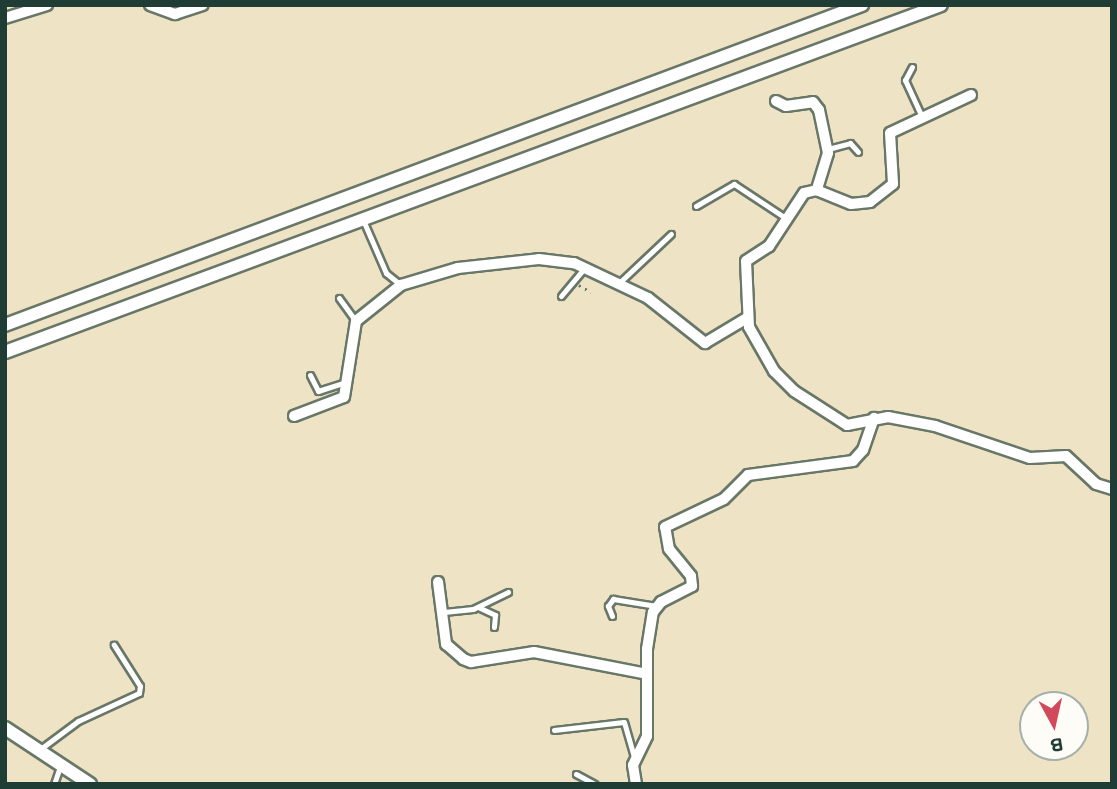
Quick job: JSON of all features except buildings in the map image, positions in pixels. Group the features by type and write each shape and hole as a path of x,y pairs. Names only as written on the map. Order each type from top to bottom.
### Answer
{"street":[{"path":"5,18 47,5"},
{"path":"150,5 175,14 203,5"},
{"path":"5,325 862,5"},
{"path":"5,352 941,5"},
{"path":"971,94 890,133 893,184 881,195 858,205 817,190 804,193 765,251 746,261 747,318 769,364 794,391 847,425 874,418 926,423 1030,458 1066,456 1096,484 1112,489"},
{"path":"776,101 786,106 816,104 828,149 817,190"},
{"path":"294,416 339,401 349,381 356,321 401,285 495,261 539,259 585,267 648,298 698,342 712,342 747,318"},
{"path":"636,784 635,760 647,736 647,674 656,606 692,586 691,576 669,549 665,527 724,499 748,475 853,461 863,450 874,418"},
{"path":"438,582 444,612 446,644 471,662 534,652 647,674"},
{"path":"5,728 90,784"}],"lane":[{"path":"912,67 905,80 922,117"},
{"path":"828,149 850,143 858,152"},
{"path":"696,206 734,184 787,219"},
{"path":"363,220 386,273 401,285"},
{"path":"620,282 671,234"},
{"path":"561,296 585,267"},
{"path":"339,298 356,321"},
{"path":"310,375 318,391 349,381"},
{"path":"444,612 478,607 508,592"},
{"path":"612,616 608,606 613,599 656,606"},
{"path":"478,607 495,615 494,627"},
{"path":"38,750 78,720 139,693 140,686 114,645"},
{"path":"554,730 624,722 635,760"},
{"path":"54,784 61,764"},
{"path":"576,774 596,784"}],"path":[{"path":"573,281 592,292"}]}
